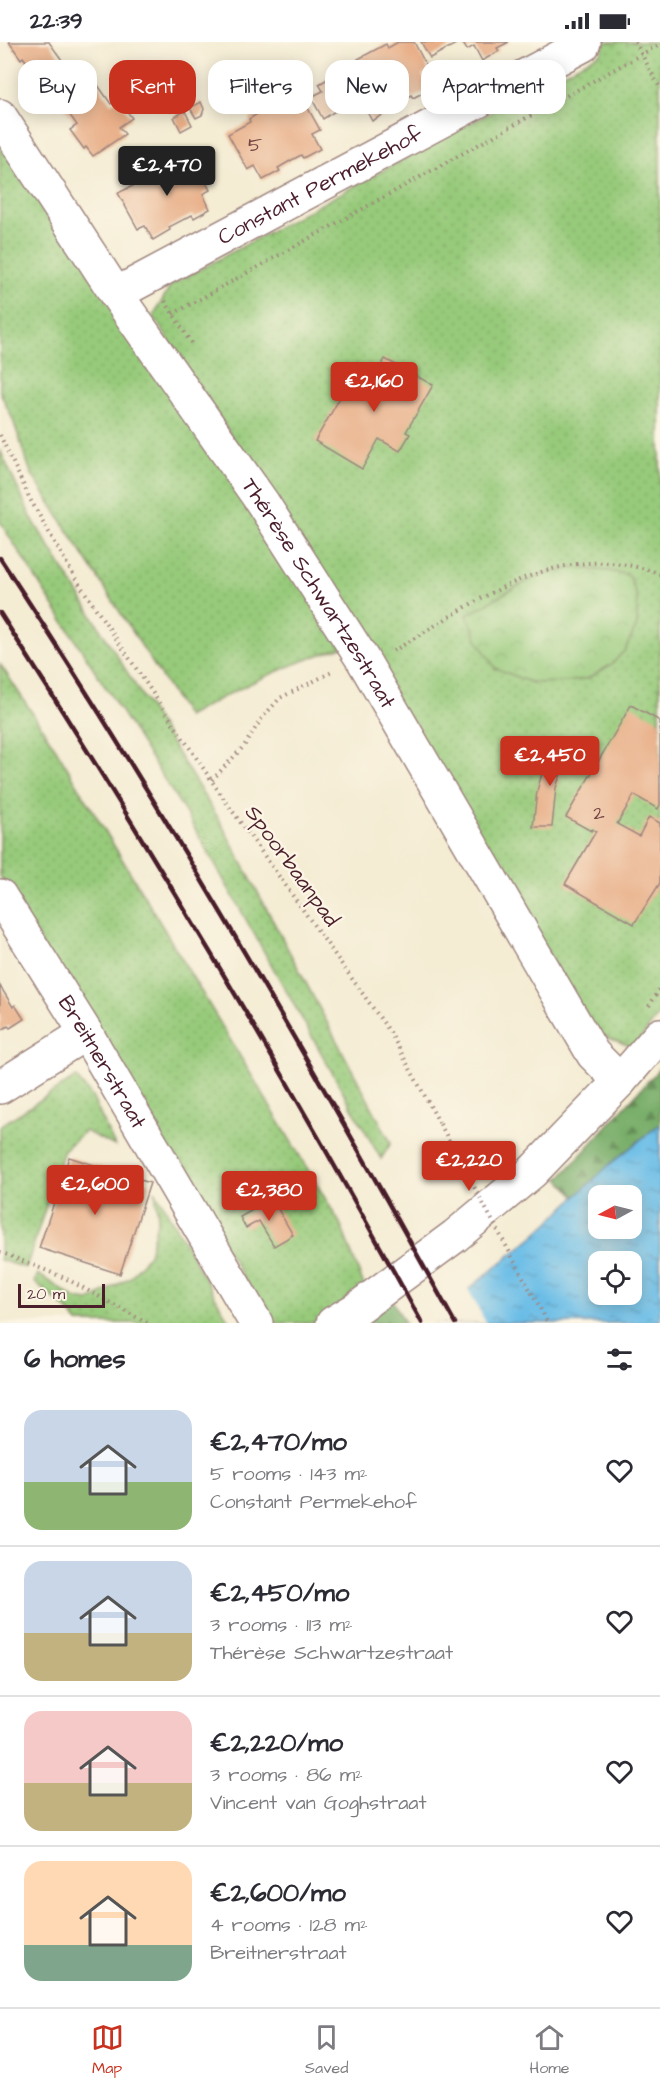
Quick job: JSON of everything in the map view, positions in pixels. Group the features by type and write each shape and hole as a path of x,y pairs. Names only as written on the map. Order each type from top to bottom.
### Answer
{"street":[{"name":"Constant Permekehof","path":"116,294 583,45 584,42"},
{"name":"Thérèse Schwartzestraat","path":"0,116 116,294 262,502 365,663 593,1054 620,1081"},
{"name":"Breitnerstraat","path":"0,896 86,1033 256,1323"},
{"path":"0,1087 86,1033"},
{"path":"333,1323 355,1310 489,1208 532,1172 620,1081 660,1035"}],"path":[{"path":"635,42 660,88"},
{"path":"173,314 660,44"},
{"path":"149,276 197,352"},
{"name":"Spoorbaanpad","path":"0,435 30,499 74,576 212,780 390,1032 548,1323"},
{"path":"212,780 244,746 262,718 280,698 317,678 365,663 526,575 558,566 600,561 647,569 660,574"},
{"path":"0,1252 65,1278 147,1323"}],"green space":[{"path":"605,42 660,42 660,1013 634,1047 597,1034 244,456 153,316 171,285 488,114 566,114 566,72 601,53"},
{"path":"0,117 343,647 263,678 187,717 31,473 13,420 0,392"},
{"path":"0,450 32,519 221,823 391,1143 381,1159 187,815 0,522"},
{"path":"574,568 629,575 637,597 637,625 625,650 612,664 589,678 567,682 532,683 495,668 479,643 467,615 541,575"},
{"path":"0,664 56,749 340,1223 365,1288 314,1323 271,1323 0,876"},
{"path":"660,1068 660,1124 609,1165 576,1197 559,1179"},
{"path":"76,1077 92,1097 115,1146 85,1131 64,1150 26,1268 0,1260 0,1126"},
{"path":"155,1190 230,1323 78,1323 66,1309 34,1282 38,1274 76,1299 89,1301 131,1277 149,1254 158,1218"},
{"path":"389,1294 405,1323 343,1323"}],"water":[{"path":"660,1124 660,1323 434,1323 470,1288 535,1235 609,1165"}],"pier":[{"path":"467,1287 486,1323 431,1323 432,1321"}],"building":[{"path":"9,42 49,42 62,60 25,60 23,57 21,59"},
{"path":"398,42 414,42 423,60 421,60 421,94 413,98 411,95 409,96 409,60 358,59 386,44 388,48"},
{"path":"421,42 455,42 456,44 430,58"},
{"path":"462,42 509,42 497,48 499,51 484,60 481,60 474,46 467,50"},
{"path":"325,80 325,114 331,114 323,119 313,101 313,96 323,91 319,84"},
{"path":"97,84 109,101 109,114 129,114 132,118 119,127 125,134 93,156 86,147 84,149 70,130 77,125 69,114 97,114"},
{"path":"201,102 204,109 202,115 196,118 194,114 196,114 196,105"},
{"path":"186,114 192,125 181,131 174,117"},
{"path":"257,114 311,114 320,130 312,134 320,149 303,158 301,155 278,168 280,171 263,180 255,166 248,170 228,134 250,122 249,119"},
{"path":"368,114 385,114 372,121"},
{"path":"191,155 210,190 203,194 210,209 194,218 192,215 169,227 170,230 153,240 145,226 138,229 118,193 141,182 139,178 167,163 168,167"},
{"path":"385,359 433,385 406,432 410,434 400,451 379,439 362,469 315,441 341,396 337,393 348,375 369,387"},
{"path":"631,705 660,721 660,805 658,809 634,795 617,824 639,836 649,817 660,823 660,883 634,924 565,884 596,831 592,829 591,831 566,817"},
{"path":"556,743 572,753 562,770 556,788 552,827 533,827 537,791 543,770"},
{"path":"0,986 13,1007 15,1005 24,1019 0,1031"},
{"path":"69,1157 150,1183 120,1274 39,1248"},
{"path":"272,1199 293,1235 274,1246 259,1221 246,1228 240,1217"}],"railway":[{"path":"0,558 178,840 291,1032 455,1323"},
{"path":"0,613 110,788 270,1053 422,1323"}]}
